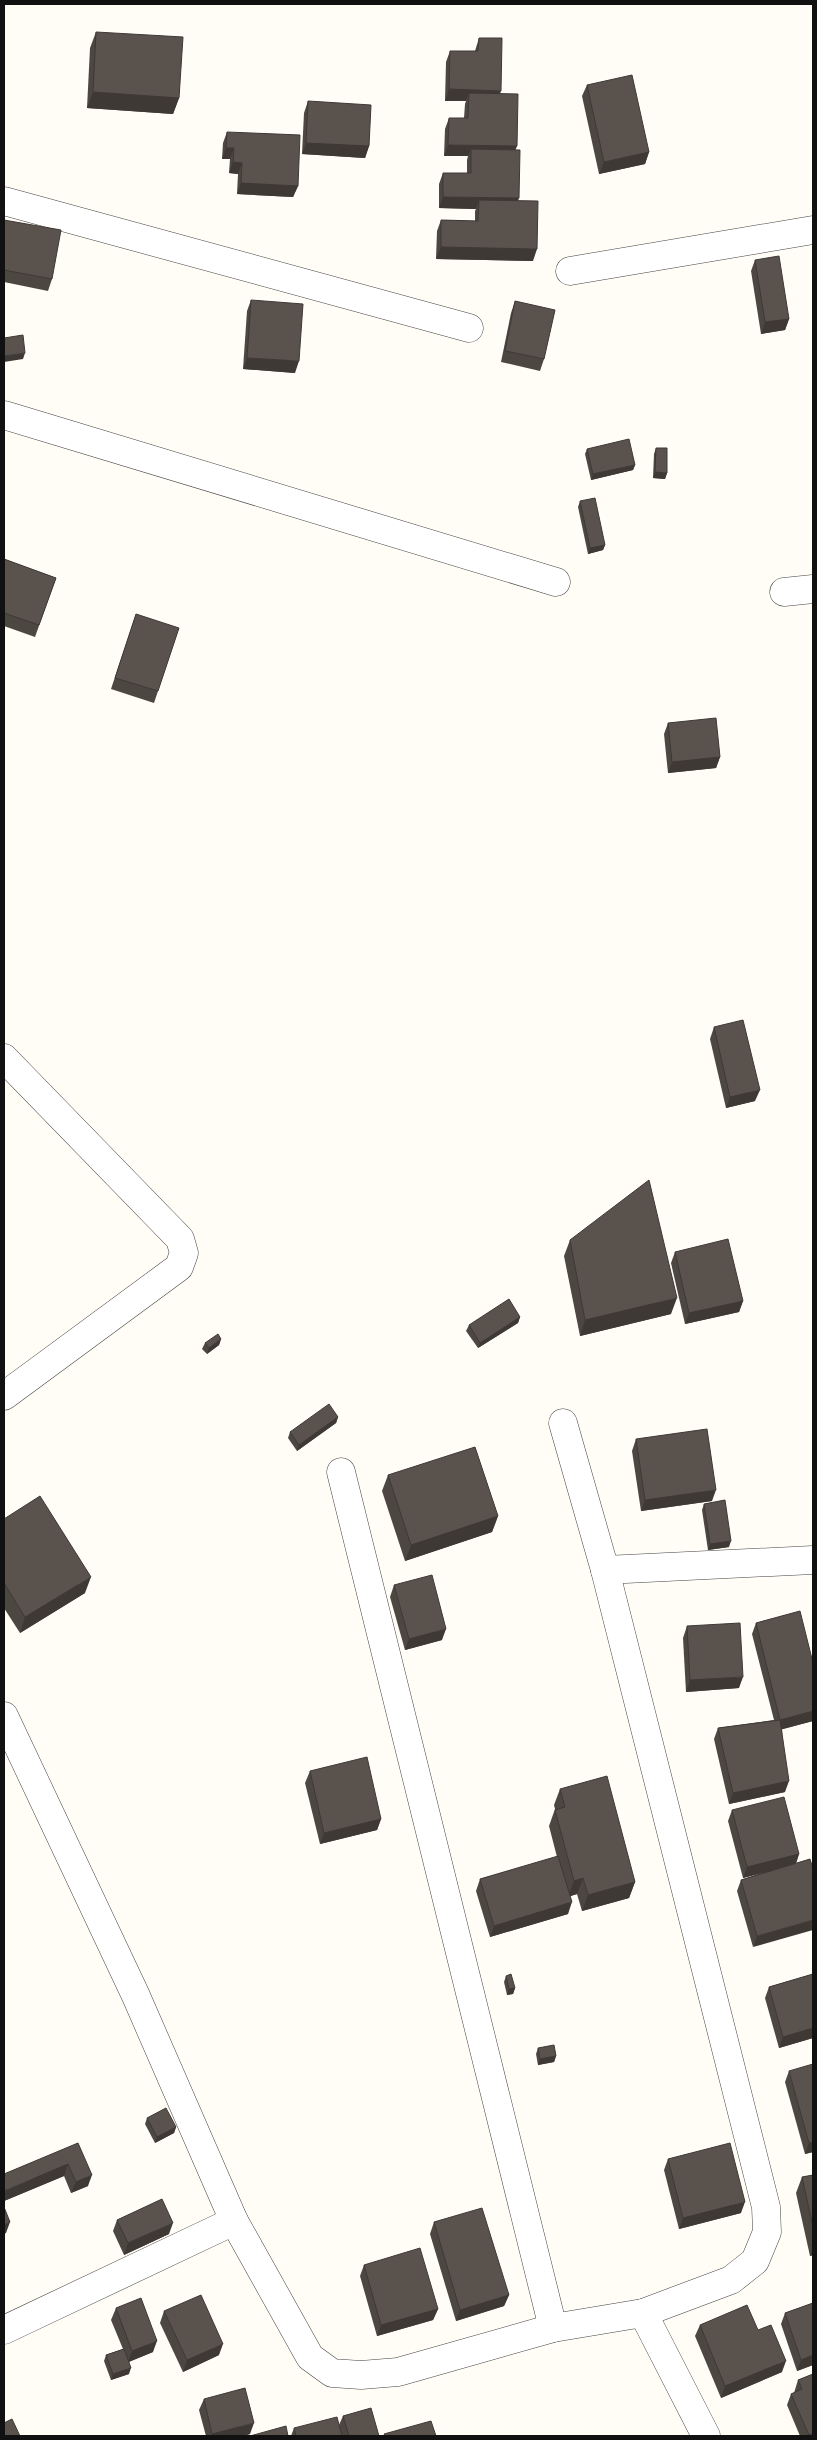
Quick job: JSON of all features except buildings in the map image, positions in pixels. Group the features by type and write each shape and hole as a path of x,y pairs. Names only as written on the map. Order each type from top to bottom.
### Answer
{"street":[{"path":"4,201 469,328"},
{"path":"570,271 813,230"},
{"path":"4,415 556,582"},
{"path":"784,592 813,589"},
{"path":"4,1058 180,1239 184,1253 179,1267 4,1396"},
{"path":"4,1716 136,1996 234,2222 310,2357 332,2373 361,2375 398,2372 553,2328 644,2313 731,2280 755,2261 767,2232 766,2207 605,1570 562,1422"},
{"path":"341,1472 553,2328"},
{"path":"605,1570 813,1560"},
{"path":"4,2330 234,2222"},
{"path":"644,2313 706,2436"}]}
